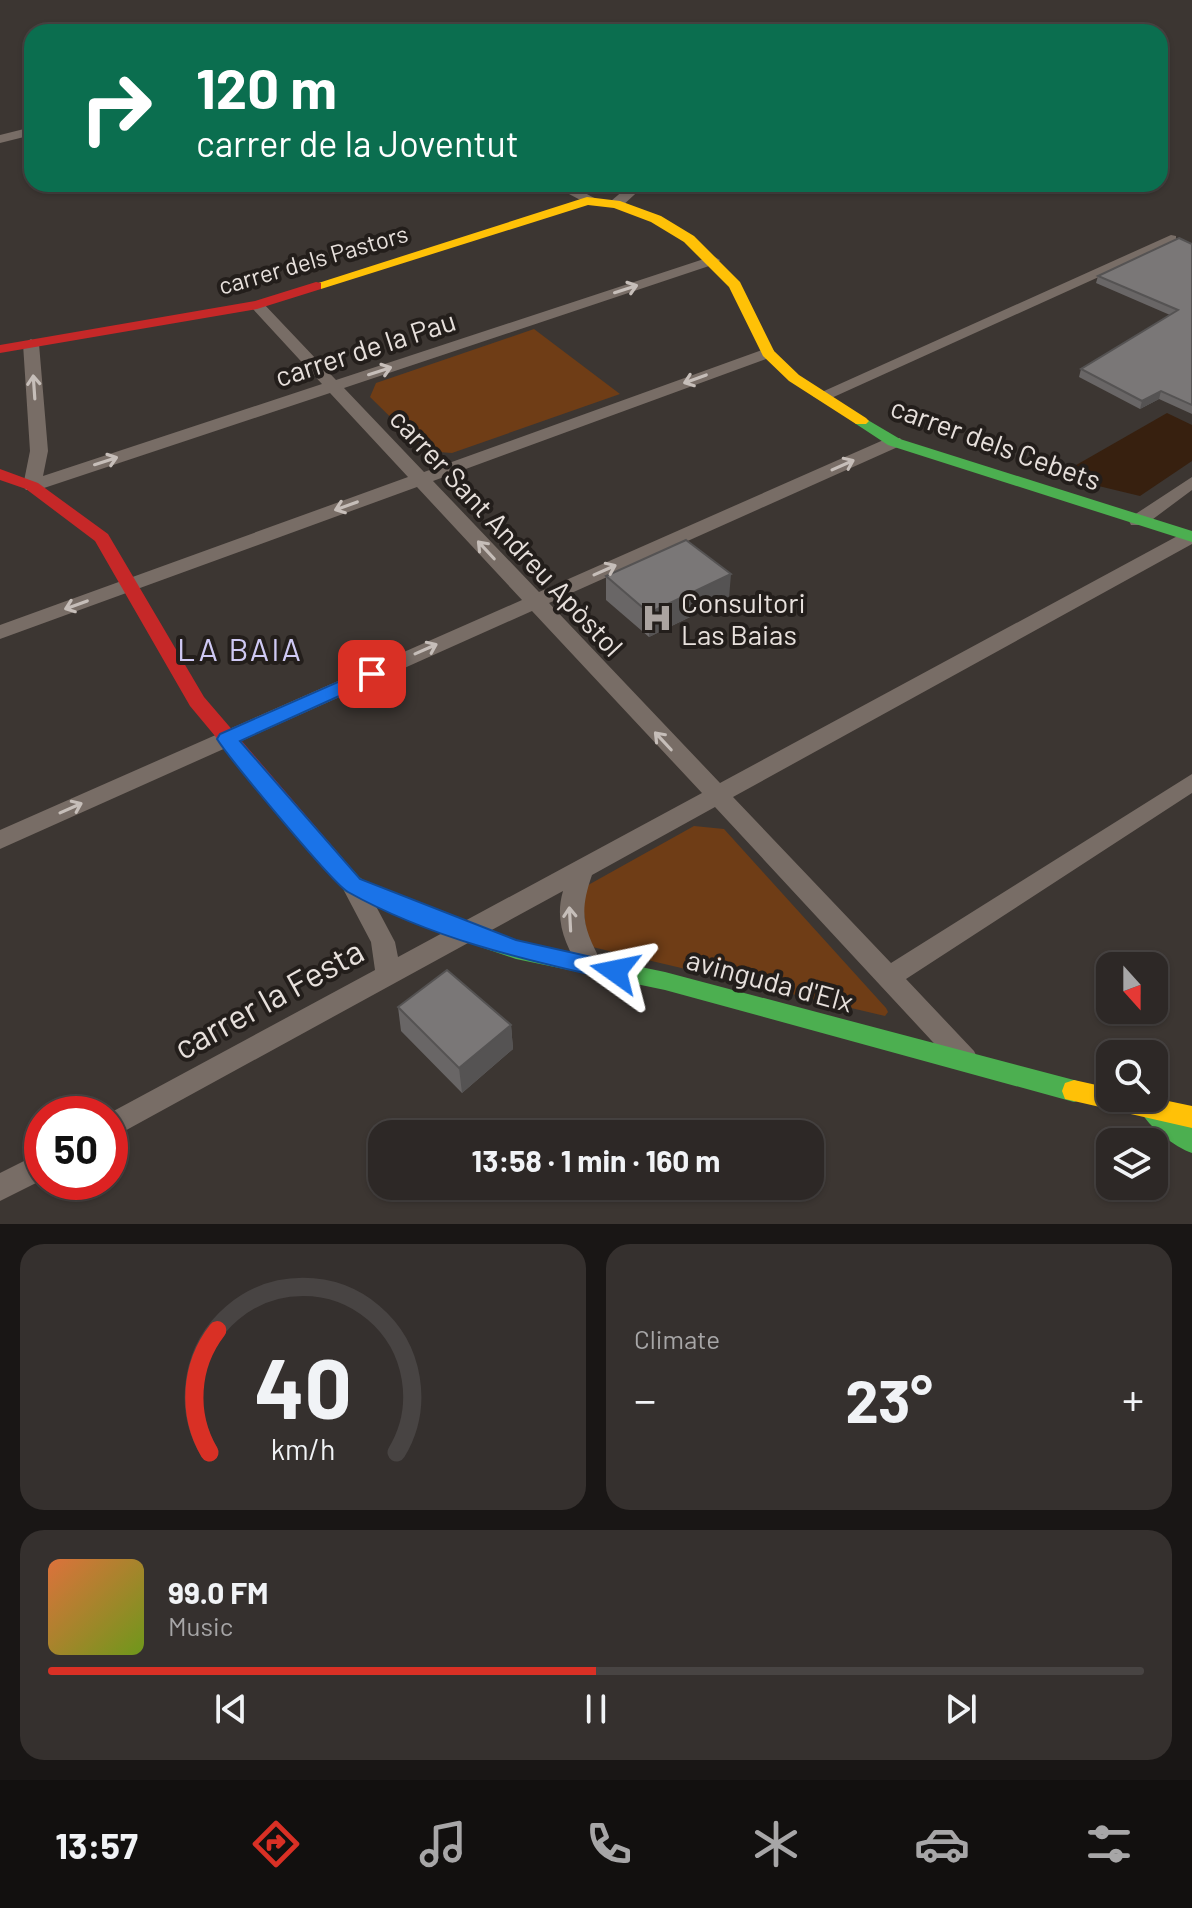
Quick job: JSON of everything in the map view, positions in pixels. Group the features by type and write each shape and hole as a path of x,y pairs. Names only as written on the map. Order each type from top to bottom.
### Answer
{"street":[{"path":"0,139 24,133"},
{"path":"573,192 590,201"},
{"path":"616,204 630,192"},
{"name":"carrer dels Cebets","path":"590,201 616,204 656,219 713,260 735,285 768,353 821,396 894,442 1191,537"},
{"name":"carrer dels Pastors","path":"0,349 257,305 590,201"},
{"path":"821,396 1171,239"},
{"name":"carrer de la Pau","path":"32,486 713,260"},
{"name":"carrer Sant Andreu Apòstol","path":"257,305 716,798 970,1065"},
{"path":"31,344 39,451 32,486"},
{"path":"0,632 768,353"},
{"path":"0,840 894,442"},
{"name":"avinguda d'Elx","path":"0,474 32,486 102,538 197,701 353,885 462,932 516,950 766,1007 970,1065 1096,1096"},
{"path":"1138,521 1192,482"},
{"name":"carrer la Festa","path":"128,1117 462,932 716,798 1191,537"},
{"path":"887,978 1192,782"},
{"path":"582,869 570,903 571,934 590,965"},
{"path":"353,885 383,942 388,973"},
{"name":"avinguda d'Elx","path":"1155,1112 1192,1142"},
{"name":"avinguda d'Elx","path":"1164,1112 1192,1117"},
{"path":"0,1188 24,1175"}],"shaded area":[{"path":"534,329 620,394 452,453 425,451 370,397 376,383"},
{"path":"1167,413 1192,425 1192,461 1140,496 1057,476"},
{"path":"694,826 724,829 886,1008 888,1012 885,1016 588,946 581,889"}],"building":[{"path":"1179,238 1192,244 1192,405 1161,391 1142,401 1081,369 1178,310 1098,276"},
{"path":"686,540 731,574 649,613 606,576"},
{"path":"447,970 511,1025 459,1068 398,1007"}],"traffic: fast":[{"path":"861,421 894,442 1192,537"},
{"path":"344,875 353,885 462,932 516,950 665,981 1074,1091"},
{"path":"1154,1112 1192,1142"}],"traffic: slow":[{"path":"316,286 587,201 616,204 656,219 689,239 735,285 768,353 794,378 861,421"},
{"path":"1074,1091 1192,1117"}],"traffic: jam":[{"path":"0,349 257,305 316,286"},
{"path":"0,474 32,486 102,538 197,701 344,875"}],"place":[{"name":"Consultori Las Baias","path":"657,618"}],"district":[{"name":"LA BAIA","path":"240,648"}],"route":[{"path":"372,674 227,739 353,885 462,932 516,950 615,971"}]}
